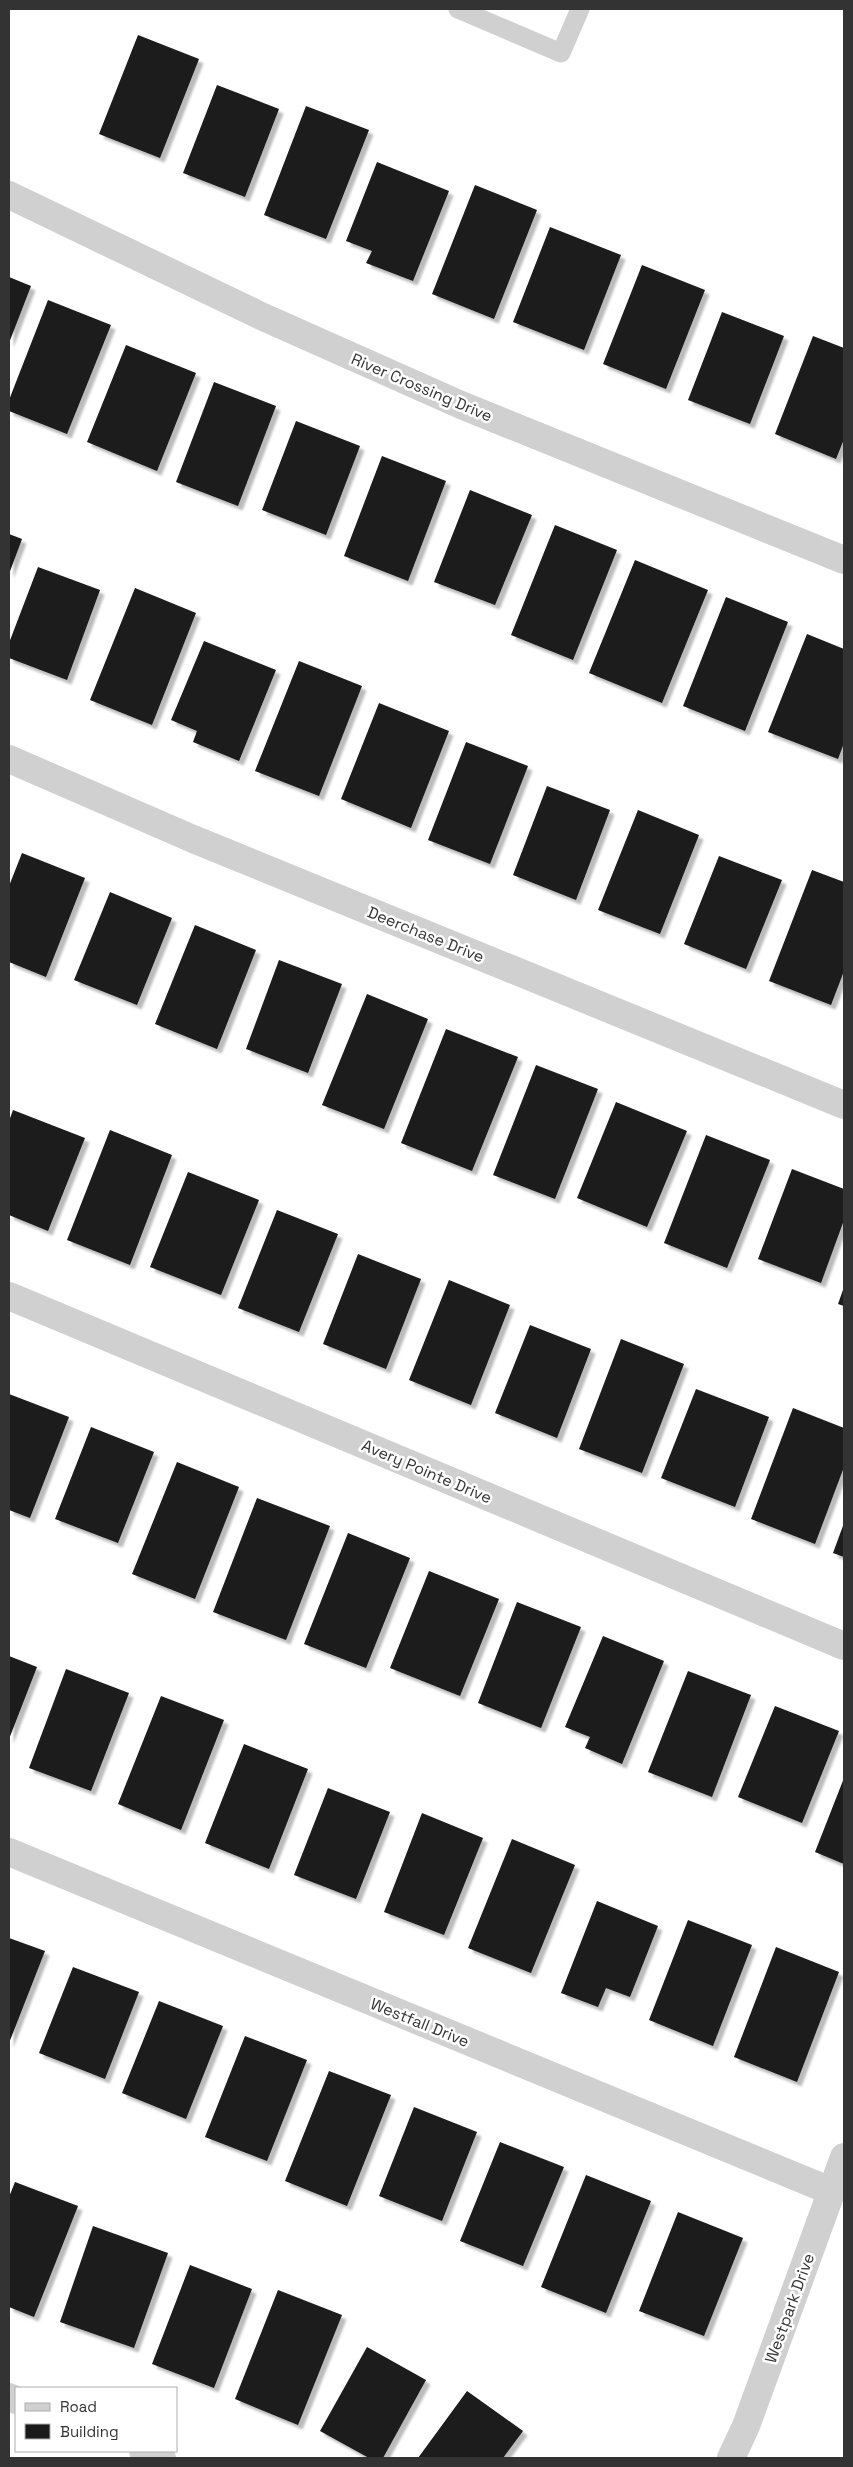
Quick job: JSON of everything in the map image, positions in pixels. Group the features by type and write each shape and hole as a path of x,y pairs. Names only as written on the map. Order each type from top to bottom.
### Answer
{"street":[{"name":"River Crossing Drive","path":"9,195 261,316 461,405 844,560"},
{"name":"Deerchase Drive","path":"9,760 193,839 844,1105"},
{"name":"Avery Pointe Drive","path":"9,1296 844,1646"},
{"name":"Westfall Drive","path":"9,1852 831,2191"},
{"name":"Westpark Drive","path":"731,2458 746,2426 844,2157"},
{"path":"146,2452 162,2458"}],"lane":[{"path":"458,9 561,53 580,9"}],"building":[{"path":"138,35 199,59 160,158 99,134"},
{"path":"217,85 279,109 245,197 183,173"},
{"path":"306,106 369,130 326,239 264,215"},
{"path":"377,162 449,191 413,281 366,263 372,251 346,241"},
{"path":"475,185 537,210 494,319 432,294"},
{"path":"550,227 621,255 584,350 513,322"},
{"path":"642,265 705,290 666,389 603,364"},
{"path":"9,277 31,286 9,343"},
{"path":"48,300 111,325 67,434 9,411 9,400"},
{"path":"722,312 784,336 750,424 688,400"},
{"path":"813,336 844,348 844,439 836,459 775,434"},
{"path":"126,345 196,373 157,471 87,442"},
{"path":"214,382 276,406 238,506 176,482"},
{"path":"296,421 360,446 326,535 262,510"},
{"path":"382,456 446,481 408,581 344,556"},
{"path":"470,490 532,515 495,605 434,582"},
{"path":"555,525 617,550 573,660 511,635"},
{"path":"9,534 22,539 9,574"},
{"path":"635,560 708,590 662,703 589,673"},
{"path":"38,567 100,590 67,680 9,658 9,643"},
{"path":"135,588 196,613 152,725 90,700"},
{"path":"726,597 788,622 745,731 683,706"},
{"path":"807,634 844,649 844,743 838,759 768,732"},
{"path":"204,641 276,670 239,761 193,742 197,731 171,720"},
{"path":"299,661 362,686 319,796 255,771"},
{"path":"379,703 449,731 411,828 341,799"},
{"path":"466,742 528,766 490,864 428,840"},
{"path":"547,786 610,810 576,900 513,875"},
{"path":"638,810 699,835 660,934 598,910"},
{"path":"22,853 85,878 46,977 9,962 9,886"},
{"path":"719,856 782,880 746,969 684,944"},
{"path":"812,870 844,882 844,971 831,1005 769,981"},
{"path":"110,892 172,918 137,1005 74,980"},
{"path":"195,925 256,950 217,1049 155,1024"},
{"path":"279,960 342,984 308,1073 246,1049"},
{"path":"367,994 428,1019 384,1129 322,1105"},
{"path":"446,1029 518,1057 472,1171 401,1143"},
{"path":"536,1065 598,1089 555,1199 493,1175"},
{"path":"616,1102 687,1131 647,1227 577,1198"},
{"path":"13,1110 85,1138 48,1231 9,1215 9,1121"},
{"path":"110,1130 172,1155 130,1265 67,1240"},
{"path":"706,1135 770,1160 727,1268 664,1243"},
{"path":"792,1169 844,1189 844,1220 821,1283 758,1259"},
{"path":"188,1172 259,1200 221,1295 150,1267"},
{"path":"277,1210 338,1234 299,1332 238,1308"},
{"path":"358,1254 421,1279 386,1369 323,1344"},
{"path":"449,1280 510,1305 471,1405 409,1380"},
{"path":"844,1287 844,1306 838,1304"},
{"path":"530,1325 591,1349 557,1438 495,1413"},
{"path":"621,1339 684,1364 642,1473 579,1449"},
{"path":"696,1389 769,1417 735,1507 661,1478"},
{"path":"9,1394 69,1417 30,1518 9,1510"},
{"path":"793,1408 844,1428 844,1467 815,1544 751,1519"},
{"path":"91,1427 154,1452 118,1543 55,1519"},
{"path":"177,1462 239,1487 195,1599 132,1574"},
{"path":"257,1498 330,1526 286,1640 213,1612"},
{"path":"844,1523 844,1557 833,1553"},
{"path":"348,1533 410,1558 366,1668 304,1644"},
{"path":"429,1571 499,1599 460,1696 390,1668"},
{"path":"517,1602 581,1627 541,1728 478,1703"},
{"path":"603,1636 664,1661 622,1764 585,1748 590,1737 565,1727"},
{"path":"9,1656 37,1667 9,1739"},
{"path":"66,1669 129,1693 91,1791 29,1768"},
{"path":"688,1671 751,1695 712,1797 648,1772"},
{"path":"161,1696 224,1720 181,1830 118,1804"},
{"path":"775,1706 839,1731 802,1823 738,1797"},
{"path":"244,1744 308,1769 269,1869 205,1843"},
{"path":"844,1778 844,1864 815,1852"},
{"path":"328,1788 390,1812 356,1899 294,1875"},
{"path":"422,1813 483,1838 444,1935 384,1912"},
{"path":"512,1839 575,1865 531,1973 468,1948"},
{"path":"597,1901 658,1926 630,1997 606,1988 598,2007 561,1993"},
{"path":"688,1920 752,1945 713,2046 649,2020"},
{"path":"9,1938 45,1951 9,2043"},
{"path":"776,1947 839,1972 797,2082 734,2057"},
{"path":"73,1967 139,1992 105,2079 39,2053"},
{"path":"159,2001 223,2026 186,2119 122,2093"},
{"path":"245,2036 307,2060 267,2161 205,2137"},
{"path":"329,2071 391,2095 347,2206 285,2181"},
{"path":"414,2107 477,2132 442,2221 379,2196"},
{"path":"500,2142 564,2167 523,2266 460,2241"},
{"path":"586,2175 651,2201 606,2313 541,2287"},
{"path":"15,2182 78,2206 34,2317 9,2307 9,2197"},
{"path":"678,2212 743,2238 704,2336 639,2311"},
{"path":"93,2226 168,2253 134,2348 60,2322"},
{"path":"190,2265 252,2289 214,2388 152,2364"},
{"path":"278,2290 342,2315 298,2425 235,2399"},
{"path":"367,2347 426,2380 383,2458 369,2458 320,2431"},
{"path":"467,2391 523,2431 503,2458 418,2458"}]}
